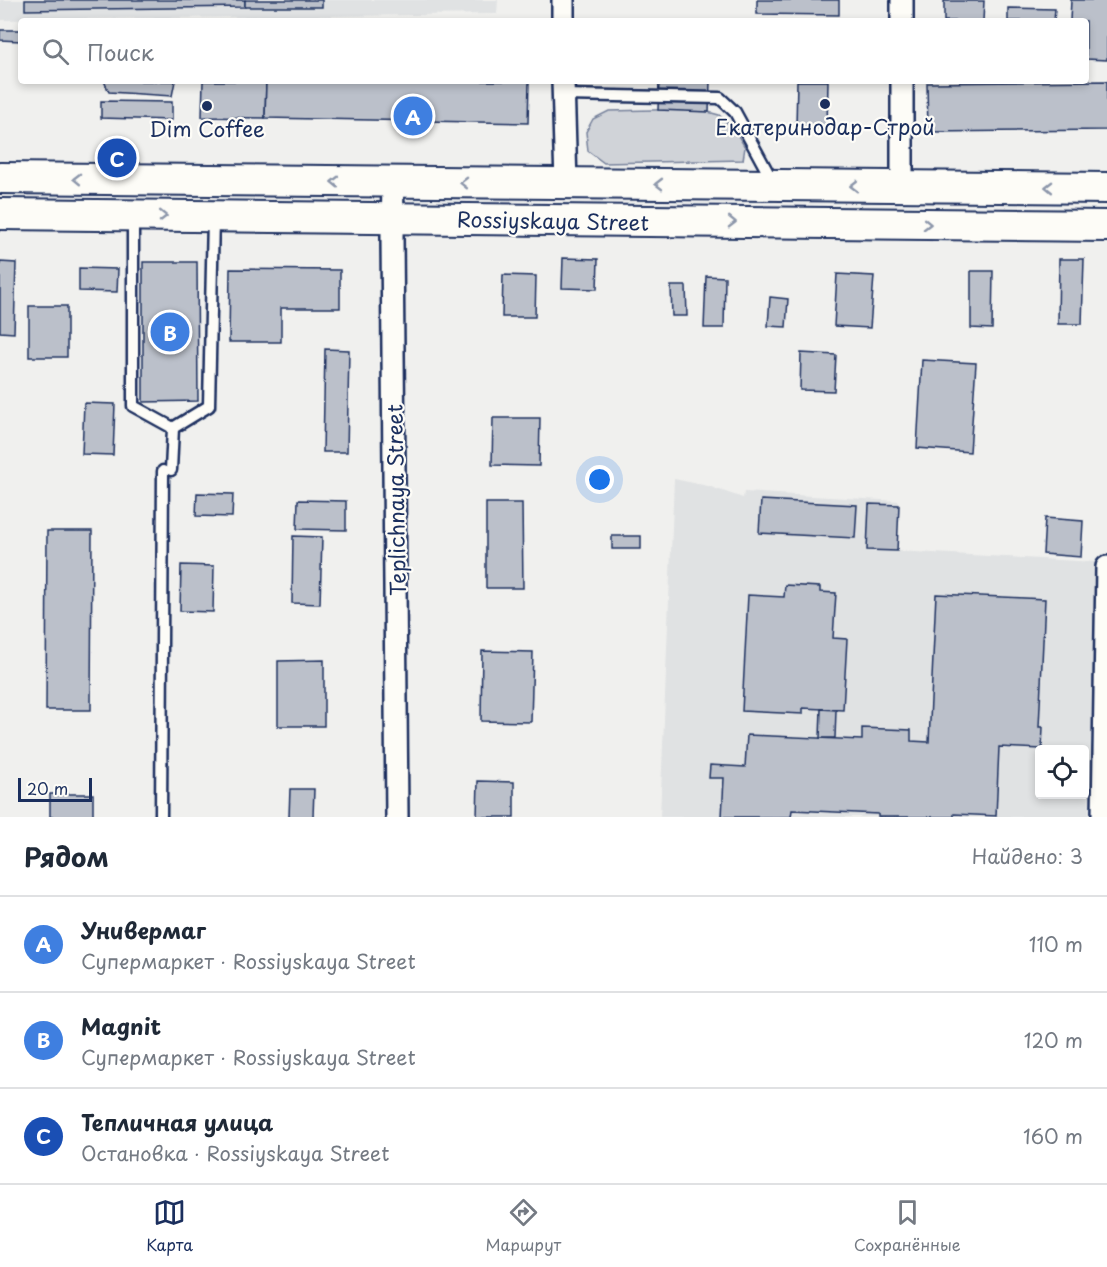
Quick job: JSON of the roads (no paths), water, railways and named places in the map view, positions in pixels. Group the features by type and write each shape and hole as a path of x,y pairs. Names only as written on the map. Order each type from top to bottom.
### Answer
{"main road":[{"name":"Rossiyskaya Street","path":"0,178 1107,188"},
{"name":"Rossiyskaya Street","path":"0,214 1107,226"}],"street":[{"path":"562,0 563,18"},
{"path":"902,0 902,18"},
{"path":"902,84 902,186"},
{"path":"563,88 566,184"},
{"name":"Teplichnaya Street","path":"393,182 397,817"},
{"path":"1103,817 1107,567"}],"lane":[{"path":"563,88 720,98 735,112 775,185"},
{"path":"133,216 134,406 173,428"},
{"path":"173,428 209,406 213,217"},
{"path":"161,817 167,470 173,428"}],"place":[{"name":"Екатеринодар-Строй","path":"825,104"},
{"name":"Dim Coffee","path":"207,106"},
{"name":"Универмаг","path":"413,116"},
{"name":"Тепличная улица","path":"117,158"},
{"name":"Magnit","path":"170,332"}]}
